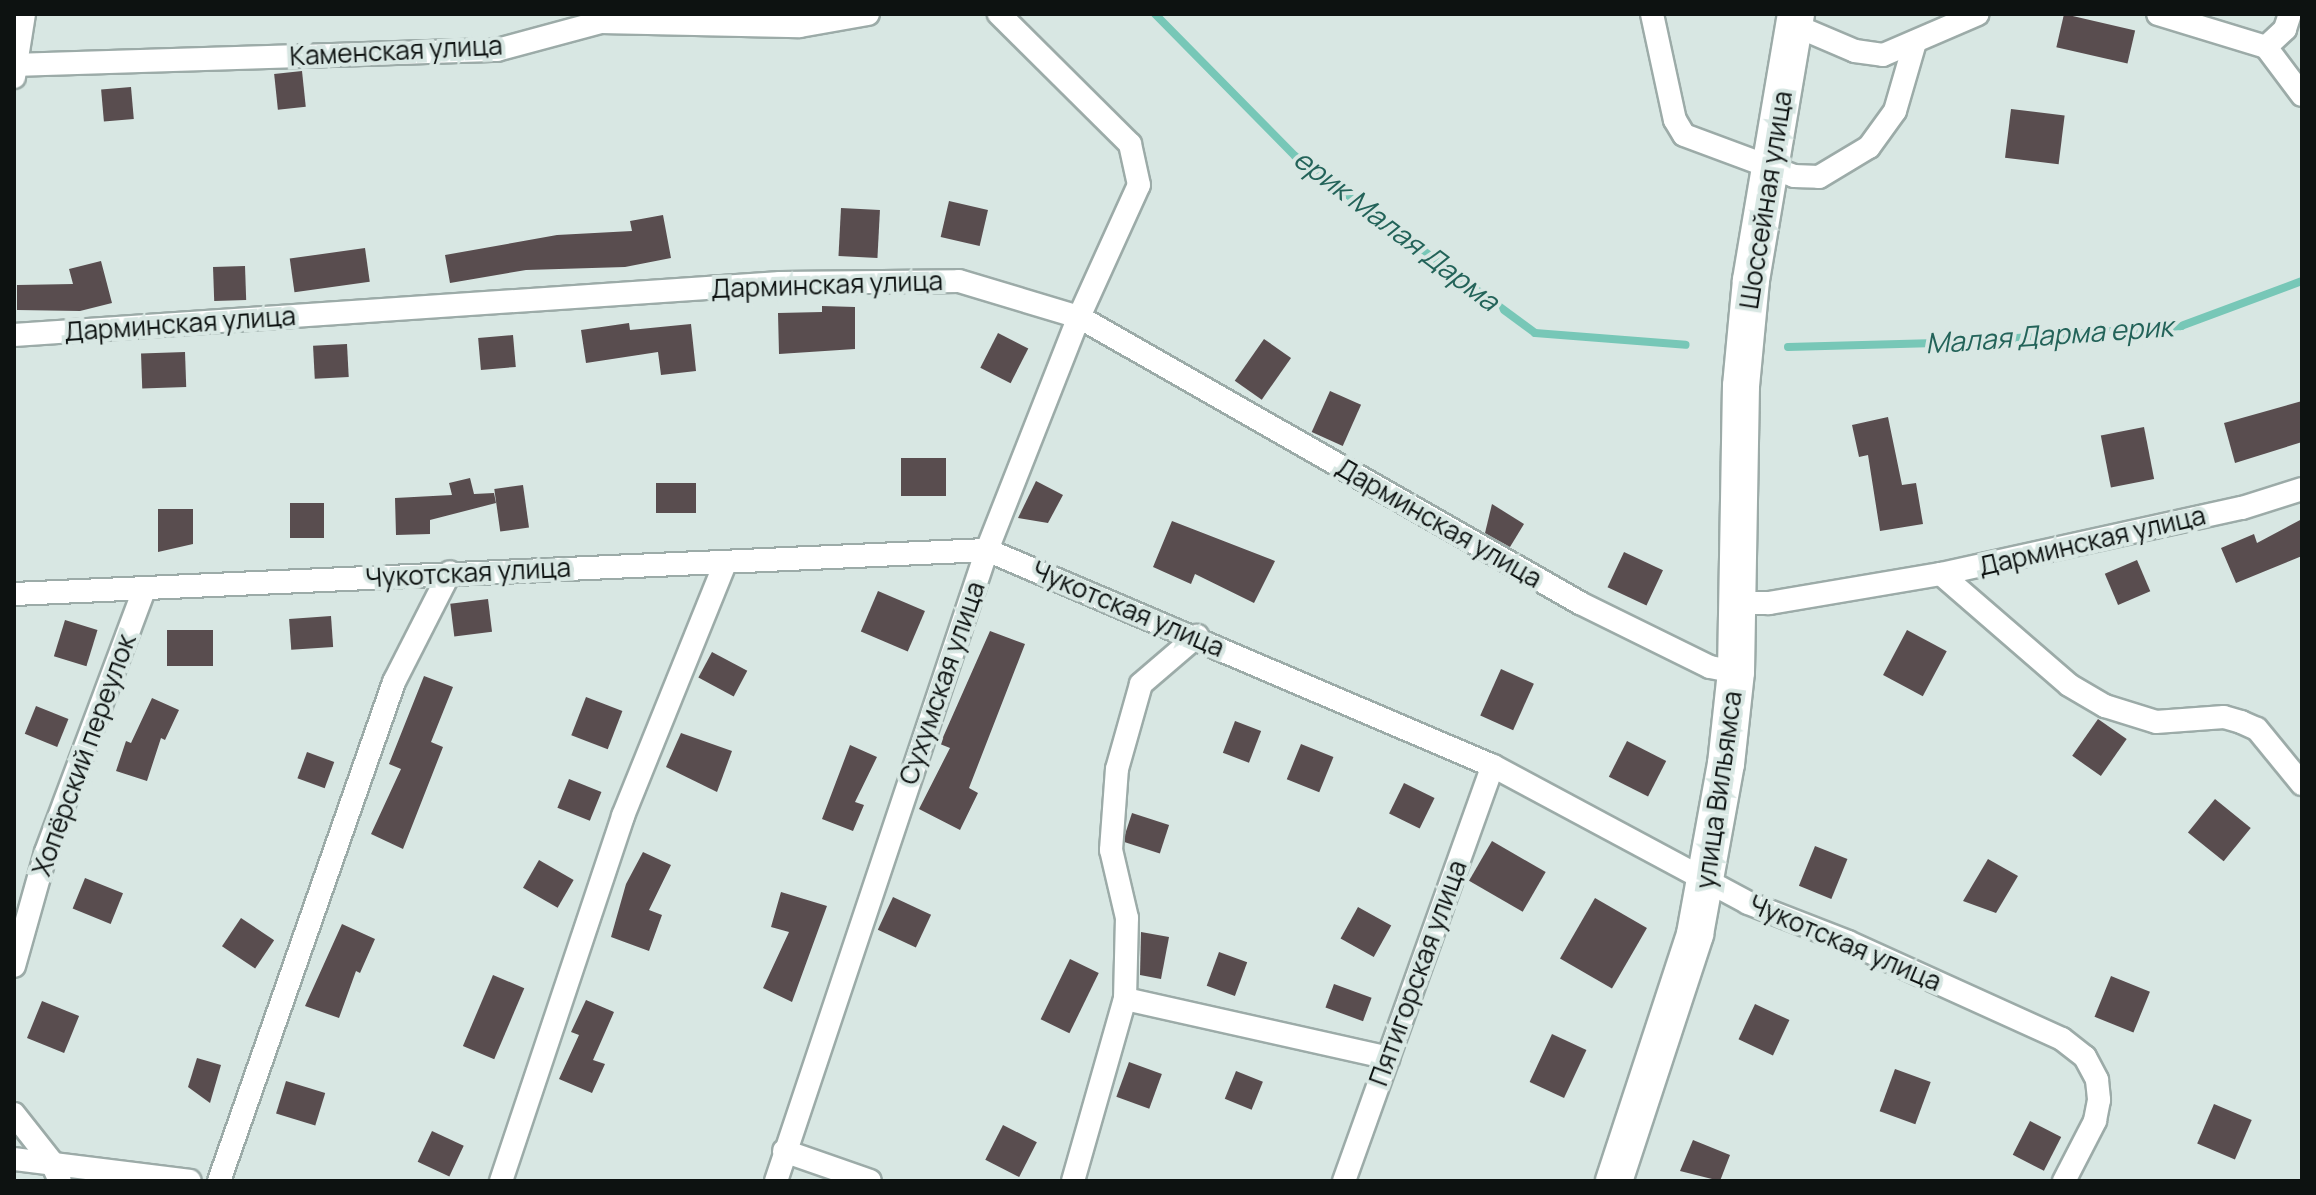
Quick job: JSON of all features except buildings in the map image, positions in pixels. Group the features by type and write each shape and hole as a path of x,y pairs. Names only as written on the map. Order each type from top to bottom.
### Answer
{"main road":[{"name":"Шоссейная улица","path":"1741,386 1769,169 1795,20"},
{"name":"улица Вильямса","path":"1614,1181 1664,1038 1708,879 1736,672 1741,386"}],"street":[{"path":"15,71 24,14"},
{"name":"Каменская улица","path":"15,71 497,50 597,18 800,26 868,14"},
{"name":"Сухумская улица","path":"776,1181 987,550 1079,317 1134,195 1139,173 1130,144 999,14"},
{"path":"1652,14 1675,120 1684,135 1769,169 1819,177 1869,147 1895,111 1915,42"},
{"path":"1795,20 1870,55 1915,42 1978,14"},
{"path":"2158,14 2266,47 2302,95"},
{"path":"2266,47 2285,29 2290,14"},
{"name":"Дарминская улица","path":"14,335 780,283 959,281 1079,317 1580,603 1710,667 1736,672"},
{"name":"Дарминская улица","path":"1738,603 1769,603 1941,574 2242,508 2302,489"},
{"name":"Чукотская улица","path":"14,594 143,592 450,572 725,564 987,550 1197,636 1493,766 1748,903 1848,942 2062,1039 2085,1057 2097,1080 2095,1121 2064,1181"},
{"path":"501,1181 623,816 725,564"},
{"path":"219,1181 394,682 450,572"},
{"path":"1941,574 2069,685 2105,706 2156,722 2224,717 2241,722 2257,729 2302,784"},
{"name":"Хопёрский переулок","path":"14,966 46,852 143,592"},
{"path":"1073,1181 1125,999 1127,918 1111,850 1117,769 1141,684 1197,636"},
{"name":"Пятигорская улица","path":"1344,1181 1493,766"},
{"path":"1125,999 1388,1058"},
{"path":"14,1114 55,1171"},
{"path":"784,1151 870,1181"},
{"path":"14,1159 55,1171 190,1181"}],"waterway":[{"name":"ерик Малая Дарма","path":"1155,14 1295,156 1535,333 1686,345"},
{"name":"Малая Дарма ерик","path":"1788,347 1946,343 2181,326 2302,281"}]}
